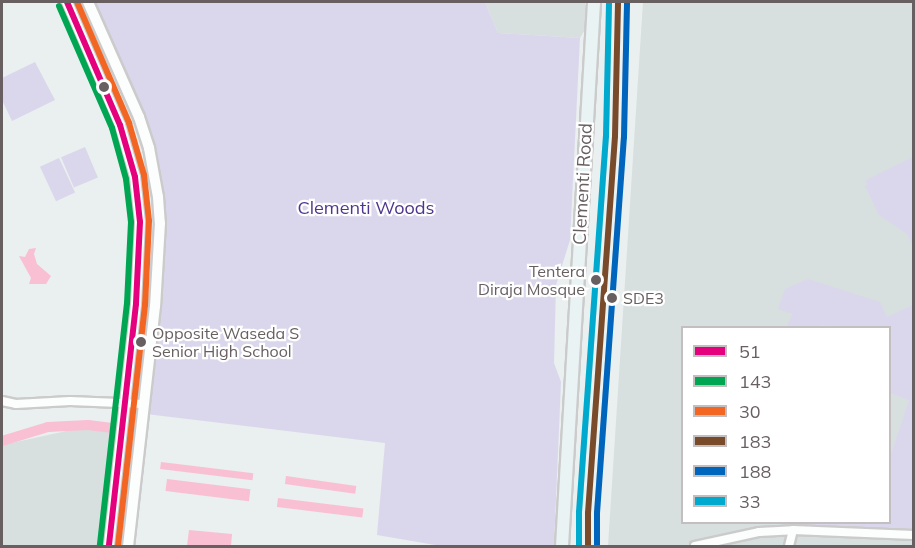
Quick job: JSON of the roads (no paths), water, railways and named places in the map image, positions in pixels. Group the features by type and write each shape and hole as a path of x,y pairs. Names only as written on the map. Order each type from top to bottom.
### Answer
{"main road":[{"path":"67,2 120,125 135,177 140,222 140,259 109,546"},
{"path":"88,2 139,117 154,172 160,223 144,404 128,546"},
{"name":"Clementi Road","path":"562,546 594,2"},
{"name":"Clementi Road","path":"588,546 588,513 615,136 618,2"},
{"path":"588,513 596,546"}],"street":[{"path":"2,401 16,404 144,404"},
{"path":"789,546 793,530"},
{"path":"695,546 759,532 793,530 914,535"}],"waterway":[{"path":"2,441 48,427 88,425 122,429"}],"place":[{"name":"Tentera Diraja Mosque","path":"596,280"},
{"name":"SDE3","path":"612,298"},
{"name":"Opposite Waseda S Senior High School","path":"141,342"}],"park label":[{"name":"Clementi Woods","path":"366,208"}]}
